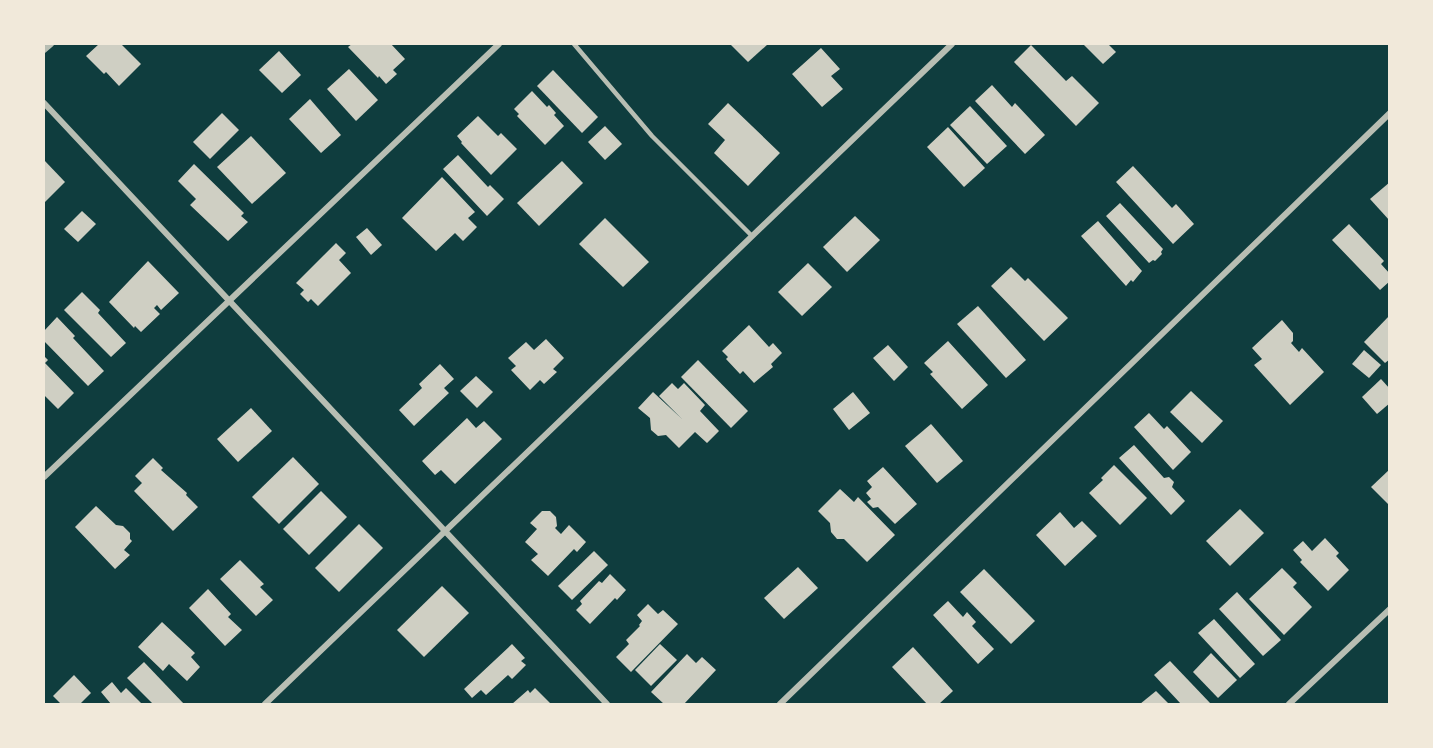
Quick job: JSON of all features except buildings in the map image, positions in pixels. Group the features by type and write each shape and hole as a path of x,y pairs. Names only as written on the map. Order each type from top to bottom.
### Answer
{"street":[{"path":"44,50 51,44"},
{"path":"44,477 499,44"},
{"path":"265,705 952,44"},
{"path":"44,103 607,705"},
{"path":"780,705 1389,113"},
{"path":"1289,705 1389,609"}],"lane":[{"path":"574,44 652,136 751,235"}]}
